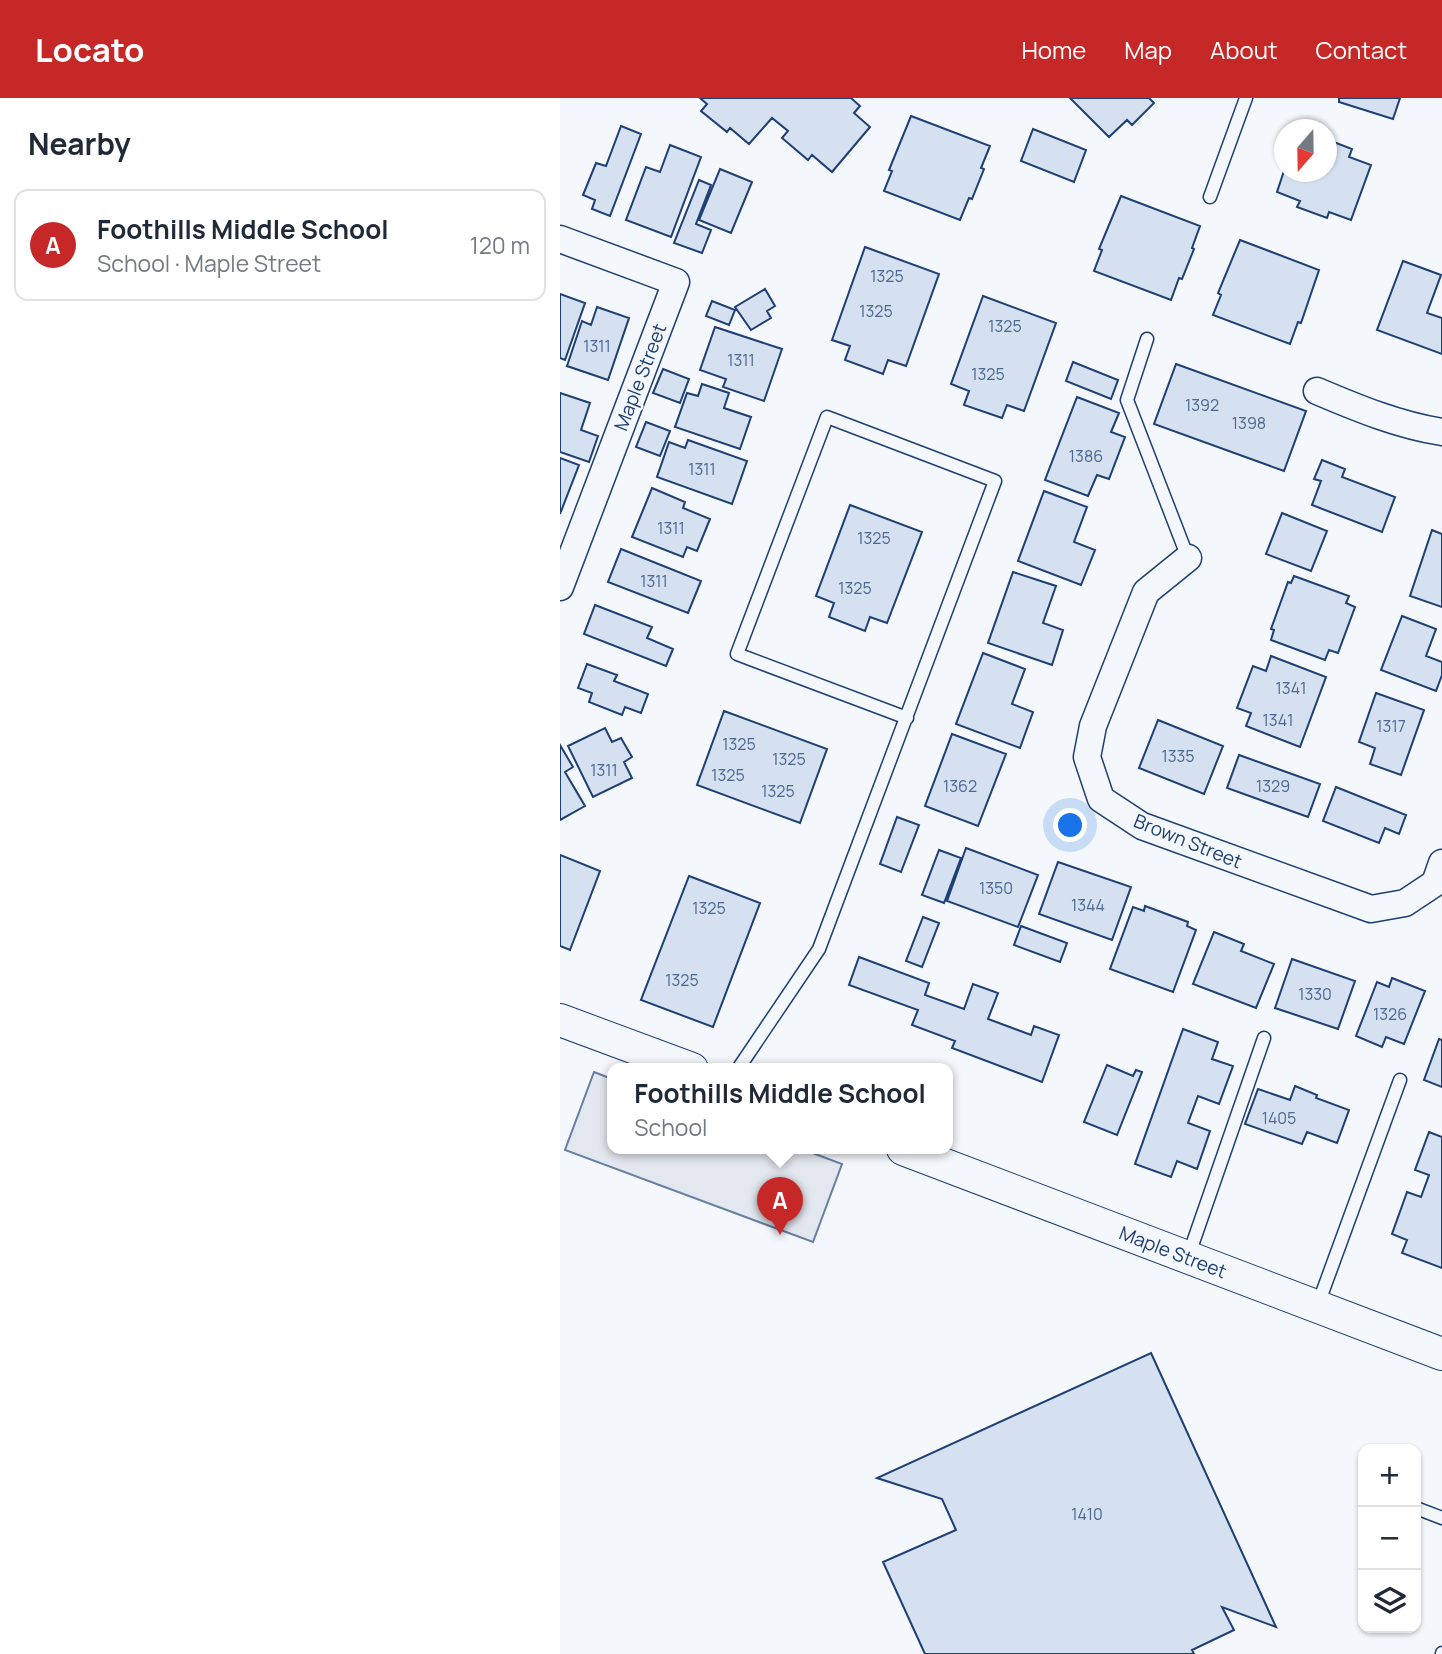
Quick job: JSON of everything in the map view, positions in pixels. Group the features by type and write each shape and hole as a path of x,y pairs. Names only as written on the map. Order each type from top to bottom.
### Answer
{"street":[{"name":"Maple Street","path":"560,239 676,282 560,587"},
{"path":"1317,391 1421,429 1442,432"},
{"name":"Brown Street","path":"1188,558 1146,592 1093,726 1087,757 1101,799 1142,826 1371,909 1405,903 1434,883 1442,863"},
{"path":"560,1020 676,1063"},
{"name":"Maple Street","path":"917,1154 1442,1354"}],"lane":[{"path":"1210,197 1246,98"},
{"path":"1147,339 1127,400 1188,558"},
{"path":"742,1063 819,949 907,718 995,481 827,417 737,654 907,718"},
{"path":"1187,1258 1264,1038"},
{"path":"1317,1307 1400,1080"},
{"path":"1421,1510 1442,1518"}],"shaded area":[{"path":"594,1072 607,1077 607,1154 815,1154 842,1164 813,1242 565,1150"}],"building":[{"path":"700,98 851,98 860,106 854,113 870,127 832,172 812,155 808,160 782,138 788,131 772,118 749,144 730,128 727,132 701,111 707,104"},
{"path":"1070,98 1149,98 1154,103 1132,125 1127,120 1109,137"},
{"path":"1339,98 1400,98 1393,119 1339,102"},
{"path":"911,116 990,146 972,199 969,198 960,220 884,191 892,171 889,170"},
{"path":"621,126 641,134 610,216 592,209 595,200 583,195 596,163 606,166"},
{"path":"1033,129 1086,150 1074,182 1021,161"},
{"path":"1337,143 1352,149 1349,157 1371,165 1351,220 1329,212 1327,218 1297,207 1300,201 1277,192 1280,182 1337,182"},
{"path":"670,145 701,157 671,237 626,220 646,167 660,172"},
{"path":"720,169 752,182 731,233 699,220"},
{"path":"699,180 711,185 696,224 711,230 702,253 674,243"},
{"path":"1121,196 1200,226 1192,248 1194,249 1171,300 1094,271 1102,250 1099,249"},
{"path":"1240,240 1319,270 1301,323 1298,322 1290,344 1213,315 1221,295 1218,293"},
{"path":"865,247 939,274 906,366 888,360 883,374 845,360 850,346 832,340"},
{"path":"1403,261 1441,275 1427,313 1442,318 1442,354 1377,330"},
{"path":"765,289 775,306 767,311 771,318 751,330 735,307"},
{"path":"560,294 585,303 565,360 560,358"},
{"path":"983,296 1056,323 1024,411 1007,405 1002,418 964,405 969,391 951,384"},
{"path":"712,301 735,310 729,325 706,316"},
{"path":"597,307 629,318 608,380 567,366 582,321 591,325"},
{"path":"715,327 782,349 764,401 723,387 726,379 700,370"},
{"path":"1073,362 1118,380 1111,399 1066,381"},
{"path":"1176,364 1306,411 1284,471 1154,424"},
{"path":"663,369 689,379 680,403 653,393"},
{"path":"702,384 729,393 724,408 751,417 740,449 675,427 687,393 698,396"},
{"path":"560,393 590,403 581,430 598,436 589,462 560,452"},
{"path":"1077,397 1119,413 1111,432 1125,437 1109,479 1097,475 1088,496 1045,480"},
{"path":"646,422 670,431 660,456 636,447"},
{"path":"688,440 747,461 732,504 657,477 669,442 685,448"},
{"path":"560,458 579,465 560,514"},
{"path":"1322,460 1345,469 1342,477 1395,497 1382,532 1312,505 1321,481 1314,479"},
{"path":"652,488 685,502 683,508 710,519 697,551 687,547 683,557 632,537"},
{"path":"1044,491 1087,507 1074,542 1095,550 1081,585 1018,561"},
{"path":"850,505 922,532 887,623 870,617 865,631 829,617 834,603 816,596"},
{"path":"1282,513 1327,531 1311,571 1266,554"},
{"path":"1432,530 1442,534 1442,607 1410,596"},
{"path":"621,549 701,581 688,613 608,582"},
{"path":"1013,572 1056,586 1043,623 1063,630 1052,665 988,643"},
{"path":"1294,576 1349,596 1346,603 1355,607 1338,653 1329,650 1325,660 1271,640 1274,630 1271,629 1288,582 1291,583"},
{"path":"595,605 652,627 647,638 673,649 666,666 584,634"},
{"path":"1402,616 1436,629 1426,656 1442,662 1442,675 1436,691 1381,670"},
{"path":"983,653 1025,669 1012,704 1033,712 1020,748 956,724"},
{"path":"1271,656 1326,677 1300,747 1246,726 1251,713 1237,708 1253,666 1266,671"},
{"path":"587,664 617,675 614,681 648,694 641,713 625,707 622,715 589,702 592,693 578,688"},
{"path":"1376,693 1424,710 1401,775 1370,764 1375,748 1359,742"},
{"path":"724,711 827,749 800,823 697,785"},
{"path":"1158,720 1223,746 1204,794 1139,768"},
{"path":"605,728 612,742 621,738 632,757 624,762 632,778 593,797 568,746"},
{"path":"952,734 1006,754 978,826 925,806"},
{"path":"560,745 573,767 565,772 585,806 560,820"},
{"path":"1239,755 1320,784 1308,817 1227,788"},
{"path":"1336,787 1406,815 1399,834 1385,828 1379,843 1323,821"},
{"path":"897,817 919,825 901,872 880,864"},
{"path":"966,848 1038,875 1018,927 947,901"},
{"path":"939,850 961,858 944,903 922,895"},
{"path":"560,855 600,871 570,950 560,946"},
{"path":"1058,862 1131,887 1112,940 1039,914"},
{"path":"689,876 760,903 713,1027 641,1000"},
{"path":"1145,906 1188,922 1187,926 1196,930 1173,992 1110,969 1133,907 1144,911"},
{"path":"923,917 939,923 922,967 906,961"},
{"path":"1021,926 1067,943 1060,962 1014,945"},
{"path":"1214,932 1244,944 1241,951 1274,964 1256,1008 1193,984"},
{"path":"859,957 929,983 925,995 964,1009 973,984 998,993 988,1019 1031,1035 1034,1026 1059,1035 1042,1082 952,1048 955,1041 912,1025 918,1010 849,985"},
{"path":"1292,959 1355,981 1338,1029 1275,1008"},
{"path":"1392,978 1425,991 1404,1044 1386,1037 1382,1047 1356,1036 1377,982 1389,987"},
{"path":"1183,1029 1218,1042 1212,1059 1233,1066 1219,1104 1198,1096 1188,1123 1210,1131 1197,1169 1177,1161 1171,1177 1135,1164"},
{"path":"1439,1039 1442,1040 1442,1087 1424,1080"},
{"path":"1107,1065 1133,1076 1136,1070 1142,1072 1117,1135 1084,1122"},
{"path":"1295,1086 1317,1095 1316,1098 1349,1110 1337,1143 1307,1132 1302,1144 1245,1124 1258,1089 1290,1100"},
{"path":"1429,1132 1442,1137 1442,1268 1402,1253 1407,1240 1392,1234 1407,1192 1421,1197 1429,1175 1415,1170"},
{"path":"1151,1353 1276,1627 1222,1607 1234,1630 1192,1650 1194,1654 925,1654 883,1562 956,1530 942,1499 877,1478"}],"place":[{"name":"Foothills Middle School","path":"780,1235"}]}
